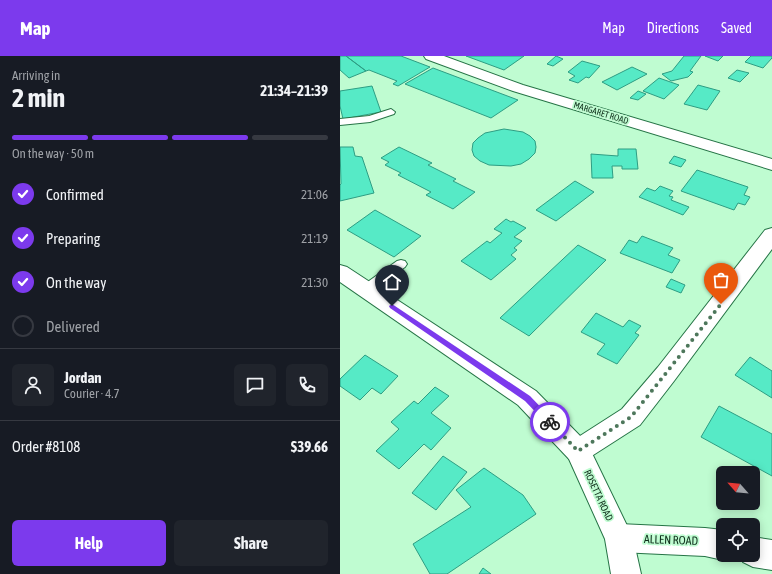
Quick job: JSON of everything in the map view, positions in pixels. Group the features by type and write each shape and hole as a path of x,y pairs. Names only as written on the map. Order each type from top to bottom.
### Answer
{"street":[{"name":"MARGARET ROAD","path":"431,56 518,88 772,165"},
{"path":"578,451 631,417 666,374 772,235"},
{"name":"ROSETTA ROAD","path":"340,272 527,398 578,451 619,538 626,574"},
{"name":"ALLEN ROAD","path":"619,538 705,542 716,544"},
{"path":"760,553 772,555"}],"lane":[{"path":"340,122 370,119 391,112"},
{"path":"366,289 401,264"}],"building":[{"path":"340,56 346,56 366,71 349,78 340,70"},
{"path":"346,56 401,56 430,67 398,86 393,84 397,81 369,70 366,71"},
{"path":"466,56 524,56 504,70"},
{"path":"556,56 563,59 553,66 547,64"},
{"path":"684,56 701,56 690,71 693,72 688,77 671,81 662,74 672,71"},
{"path":"705,56 723,56 718,61"},
{"path":"751,56 772,56 772,58 763,68 745,62"},
{"path":"582,61 600,66 589,78 586,77 578,83 569,80 575,76 568,72"},
{"path":"632,67 647,74 617,90 602,82"},
{"path":"433,68 518,100 491,118 405,84"},
{"path":"737,70 749,73 740,82 728,78"},
{"path":"659,78 679,85 664,99 643,91"},
{"path":"698,85 720,91 707,110 684,104"},
{"path":"372,86 381,112 343,119 340,106 340,91"},
{"path":"638,91 646,94 638,100 630,98"},
{"path":"504,129 523,132 530,136 535,141 535,153 521,164 511,166 489,165 480,161 474,156 472,150 473,143 478,138 485,133"},
{"path":"340,147 353,147 355,156 362,157 374,193 340,201"},
{"path":"399,147 432,163 428,165 456,179 453,181 475,192 453,209 426,195 431,192 398,175 401,173 385,165 389,162 381,158"},
{"path":"618,149 636,149 638,169 622,169 622,166 612,166 613,178 592,178 591,154 618,156"},
{"path":"674,156 686,160 681,167 669,163"},
{"path":"697,170 748,187 744,195 750,197 745,205 738,203 734,210 681,191"},
{"path":"575,181 594,192 556,221 536,210"},
{"path":"660,186 673,191 669,196 673,197 671,200 689,207 683,215 639,197 647,188 655,191"},
{"path":"375,210 421,236 394,257 347,230"},
{"path":"506,219 526,228 514,237 522,241 514,248 517,250 511,255 516,259 491,280 461,261 487,241 490,243 502,233 494,229"},
{"path":"642,236 673,248 668,255 680,260 672,273 620,253 629,240 637,243"},
{"path":"578,245 606,260 529,336 500,318"},
{"path":"671,279 685,285 681,293 666,287"},
{"path":"596,313 623,327 629,320 641,326 635,333 639,335 617,364 597,354 605,344 581,332"},
{"path":"365,355 398,376 381,394 372,388 360,400 340,386 340,379"},
{"path":"750,357 772,371 772,398 735,375"},
{"path":"435,387 449,396 431,413 451,428 431,450 424,444 399,469 376,451 399,429 391,422 414,401 418,404"},
{"path":"719,406 772,434 772,476 760,469 760,466 754,466 701,437"},
{"path":"443,456 467,472 436,510 412,493"},
{"path":"484,468 523,495 536,514 447,574 430,574 413,544 471,507 456,490"},
{"path":"483,568 491,574 479,574"}],"way so far":[{"path":"550,422 578,451 631,417 721,304"}],"route":[{"path":"392,306 527,398 550,422"}]}
